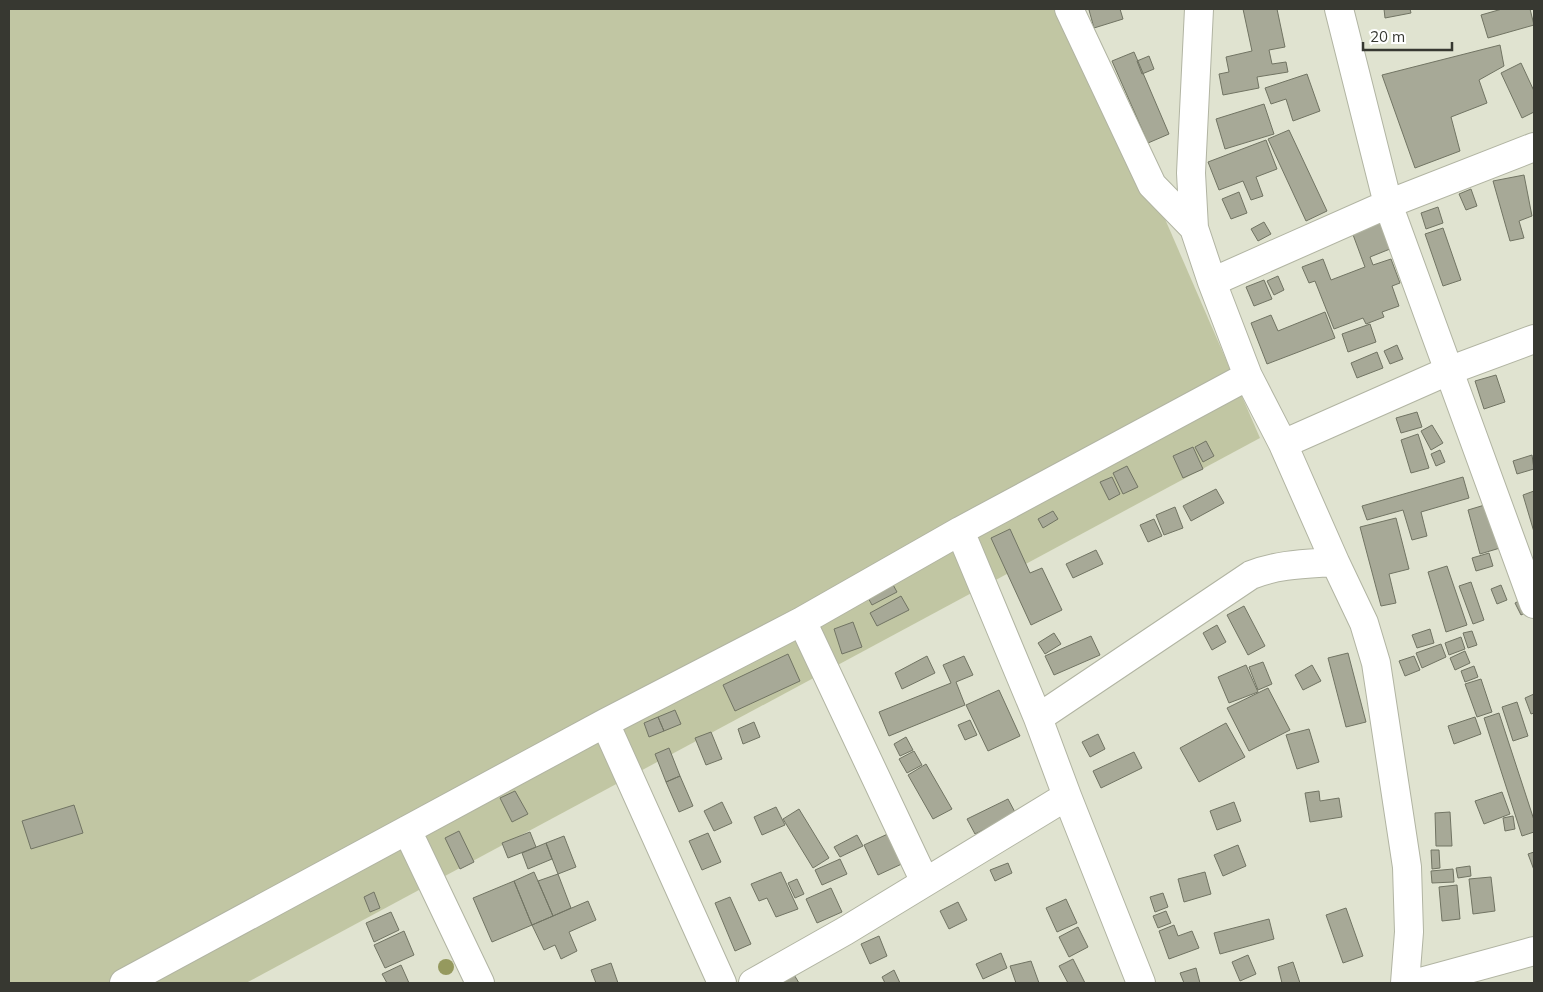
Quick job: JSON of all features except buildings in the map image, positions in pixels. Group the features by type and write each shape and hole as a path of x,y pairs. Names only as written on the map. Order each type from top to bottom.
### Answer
{"street":[{"path":"1069,9 1152,185 1194,228"},
{"path":"1199,9 1190,173 1194,228 1212,282 1248,376 1283,444 1364,623 1376,663 1407,866 1409,932 1405,983"},
{"path":"1339,9 1388,204 1534,604"},
{"path":"1212,282 1388,204 1534,148"},
{"path":"1283,444 1448,371 1534,338"},
{"path":"124,983 162,974 407,830 605,723 802,621 960,531 1248,376"},
{"path":"960,531 1038,718 1141,983"},
{"path":"1038,718 1251,574 1279,566 1336,562"},
{"path":"802,621 925,882"},
{"path":"605,723 722,983"},
{"path":"754,983 845,931 1067,796"},
{"path":"407,830 480,983"},
{"path":"1417,983 1534,951"}],"green space":[{"path":"9,9 1074,9 1260,438 246,983 9,983"}]}
